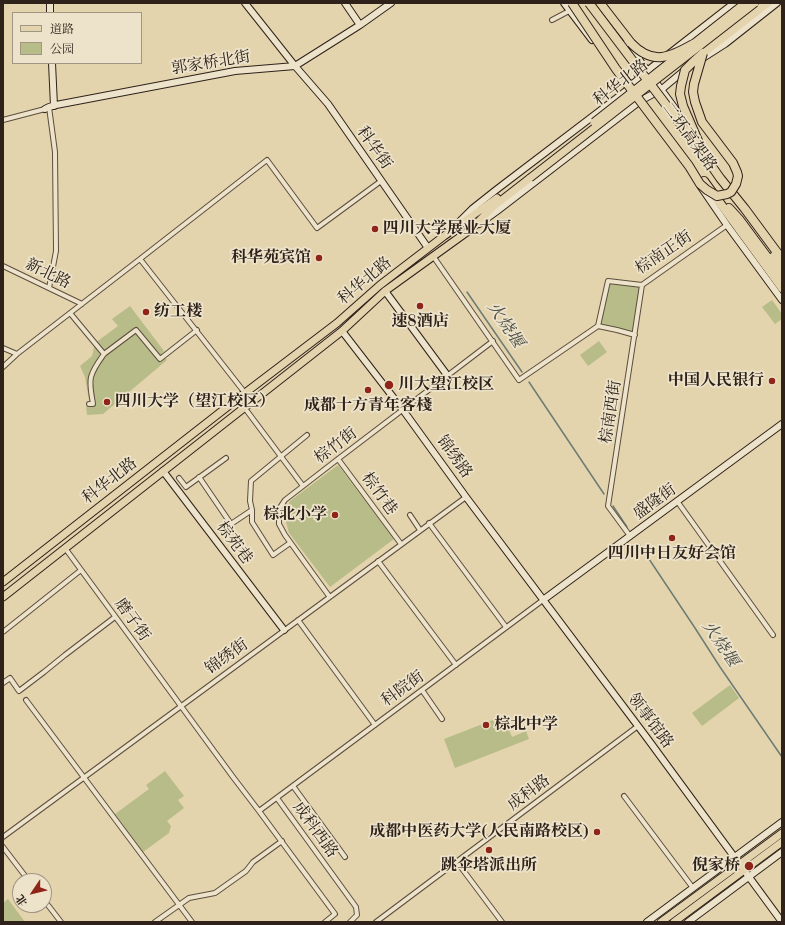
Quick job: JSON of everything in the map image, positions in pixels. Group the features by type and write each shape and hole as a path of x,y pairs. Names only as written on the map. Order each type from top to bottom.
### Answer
{"highway":[{"name":"二环高架路","path":"590,3 720,178 782,258"},
{"path":"599,3 634,47 638,51 648,56 667,57 676,54 694,44"},
{"path":"704,155 683,106 680,94 685,70 703,53 767,3"},
{"path":"572,6 616,69 689,166 700,184 718,196 731,192 736,184 738,176 733,163 702,122 695,102 693,92 694,84 703,53"},
{"name":"二环高架路","path":"572,6 704,181 782,288"},
{"path":"720,178 745,216 782,267"},
{"path":"704,181 739,219 782,277"}],"main road":[{"name":"科华北路","path":"3,597 342,331 385,291 471,229 494,206 529,176 745,3"},
{"path":"529,176 755,3"},
{"name":"科华北路","path":"3,582 337,323 380,285 444,236 529,176"},
{"path":"674,922 782,833"},
{"path":"661,922 742,867 782,842"}],"street":[{"path":"245,3 295,66 360,25 391,3"},
{"path":"345,3 360,25"},
{"path":"564,3 572,6 782,300"},
{"path":"599,3 782,258"},
{"path":"444,236 472,209 630,88 647,71 734,3"},
{"path":"471,229 497,212 640,101 662,89 683,71 725,44 777,3"},
{"path":"552,20 572,6"},
{"path":"49,288 56,251 55,152 49,107 52,64"},
{"name":"郭家桥北街","path":"49,107 235,70 295,66"},
{"name":"科华街","path":"295,66 328,104 428,248"},
{"path":"3,120 49,107"},
{"path":"3,367 17,354 267,160 317,228 381,181"},
{"name":"棕南正街","path":"598,326 608,281 642,285 727,225"},
{"path":"433,256 519,380 598,326 635,335"},
{"path":"140,259 245,393"},
{"name":"新北路","path":"3,266 82,304"},
{"name":"棕南西街","path":"630,536 608,506 642,285"},
{"path":"385,291 447,375"},
{"path":"70,313 104,354"},
{"path":"90,404 93,404 91,378 97,364 104,354 136,330 160,359 196,330"},
{"name":"锦绣路","path":"342,331 403,410 543,600"},
{"name":"棕竹街","path":"330,596 285,535 279,524 279,509 285,500 492,342"},
{"path":"3,348 17,354"},
{"path":"244,407 303,486"},
{"name":"盛隆街","path":"543,600 782,424"},
{"path":"290,543 273,555 252,522 250,501 251,481 307,435"},
{"path":"179,478 186,487 226,458"},
{"name":"棕竹巷","path":"338,459 400,544"},
{"name":"棕苑巷","path":"164,471 284,630"},
{"path":"199,477 231,524 252,510"},
{"name":"锦绣街","path":"3,837 466,497"},
{"path":"678,501 773,635"},
{"path":"410,516 420,530"},
{"path":"429,523 506,627"},
{"name":"磨子街","path":"65,548 181,706"},
{"path":"378,561 456,665"},
{"path":"3,632 81,570"},
{"name":"科院街","path":"277,798 543,600"},
{"name":"领事馆路","path":"543,600 782,922"},
{"path":"3,683 10,678 19,691 115,617"},
{"path":"298,620 374,725"},
{"path":"422,690 442,719"},
{"path":"26,700 192,922"},
{"path":"181,706 335,914 325,922"},
{"name":"成科路","path":"376,922 638,726"},
{"path":"292,786 345,857"},
{"path":"624,796 693,888"},
{"name":"成科西路","path":"259,810 277,798 356,907 357,915 350,922"},
{"path":"647,922 782,822"},
{"path":"155,922 189,898 216,893 246,871 253,862 282,841"},
{"path":"3,846 23,873"},
{"path":"688,922 782,852"},
{"path":"457,862 502,922"},
{"path":"52,910 61,922"}],"green space":[{"path":"608,281 642,285 635,335 598,326"},
{"path":"772,300 782,314 782,319 775,324 762,307"},
{"path":"130,306 164,351 162,353 167,360 103,414 87,415 86,407 90,406 85,377 80,366 92,356 95,343 118,326 112,319"},
{"path":"599,341 607,352 588,366 580,355"},
{"path":"338,465 394,539 330,587 289,533 284,514 290,501"},
{"path":"730,685 739,698 702,726 692,713"},
{"path":"503,716 512,737 526,731 529,739 455,768 444,739"},
{"path":"165,771 184,796 178,800 184,808 167,821 171,826 169,833 143,852 115,814 149,789 146,785"},
{"path":"8,899 12,904 12,913 18,913 25,922 5,922 3,920 3,903"}],"waterway":[{"name":"火烧堰","path":"467,292 522,372"},
{"name":"火烧堰","path":"529,382 604,494"},
{"name":"火烧堰","path":"613,506 627,527"},
{"name":"火烧堰","path":"639,544 720,667 782,757"}],"place":[{"name":"四川大学展业大厦","path":"375,229"},
{"name":"科华苑宾馆","path":"319,258"},
{"name":"速8酒店","path":"420,306"},
{"name":"纺工楼","path":"146,312"},
{"name":"中国人民银行","path":"772,381"},
{"name":"川大望江校区","path":"389,385"},
{"name":"成都十方青年客棧","path":"368,390"},
{"name":"四川大学（望江校区）","path":"107,402"},
{"name":"棕北小学","path":"335,515"},
{"name":"四川中日友好会馆","path":"672,538"},
{"name":"棕北中学","path":"486,725"},
{"name":"成都中医药大学(人民南路校区)","path":"597,832"},
{"name":"跳伞塔派出所","path":"489,850"},
{"name":"倪家桥","path":"749,866"}]}
